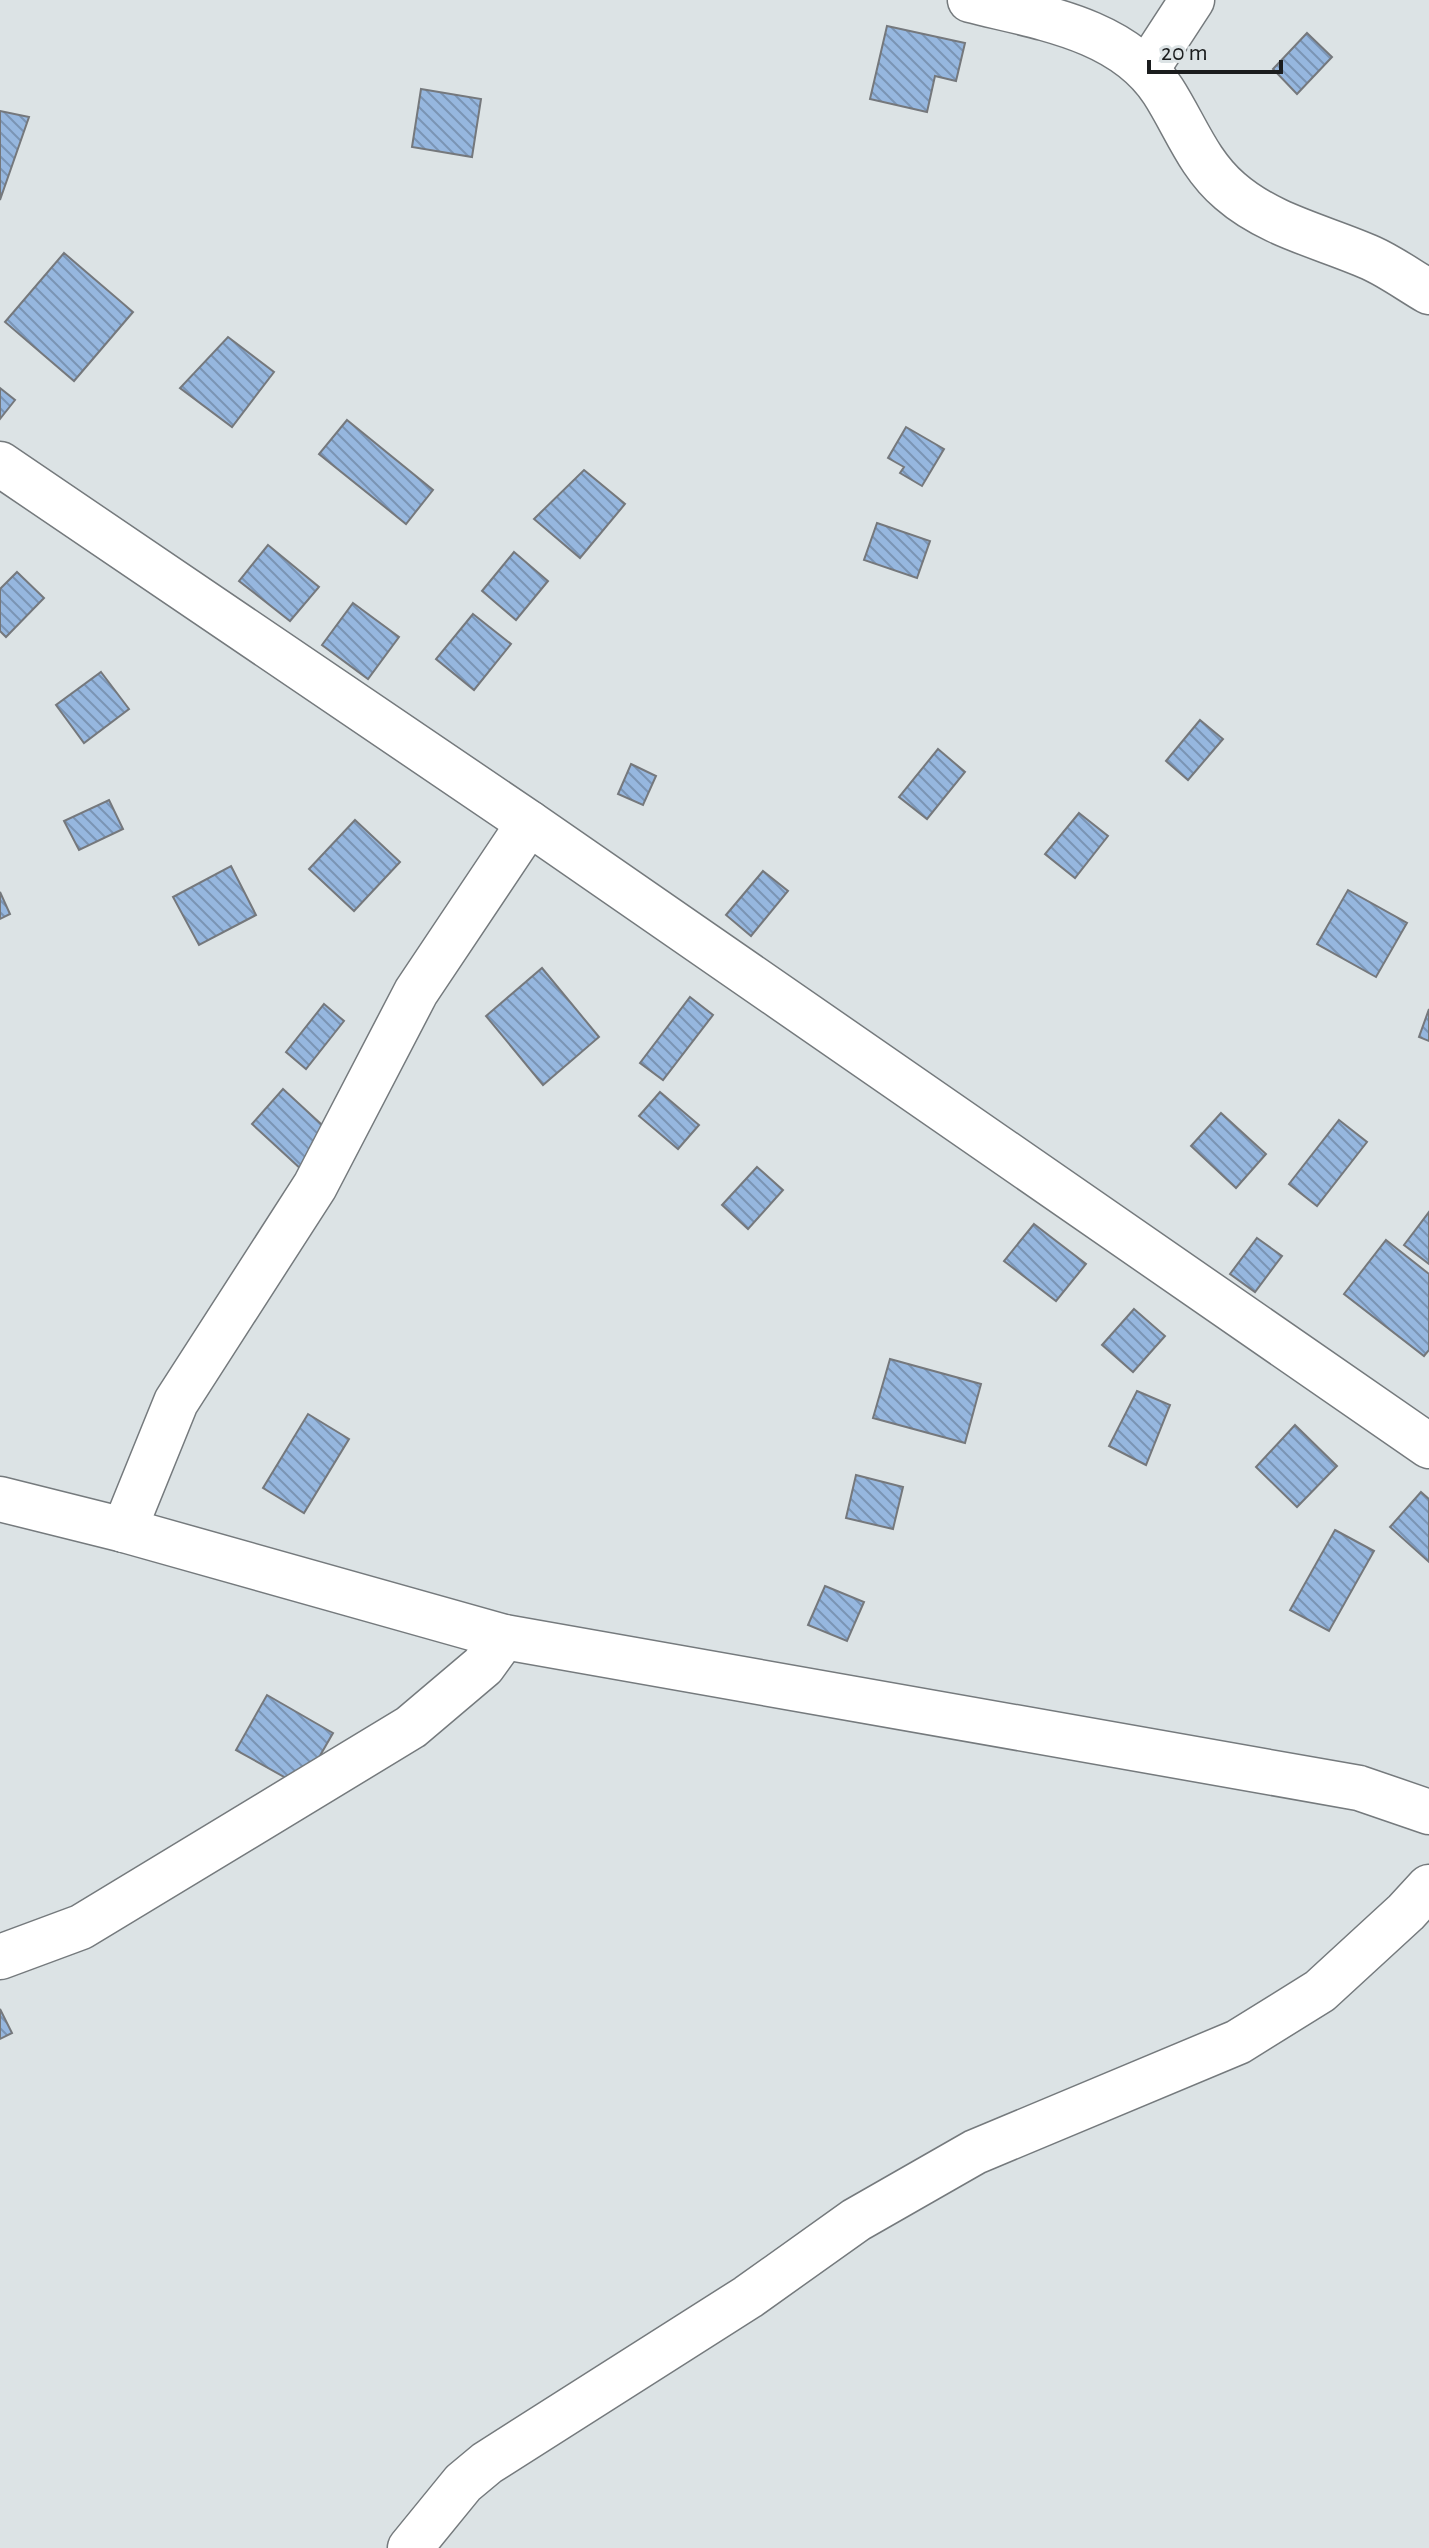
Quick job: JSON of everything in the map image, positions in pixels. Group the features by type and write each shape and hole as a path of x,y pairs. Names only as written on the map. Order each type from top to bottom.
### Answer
{"street":[{"path":"970,0 1069,25 1107,41 1147,69 1163,91 1206,168 1230,192 1262,215 1374,259 1429,292"},
{"path":"1147,69 1192,0"},
{"path":"0,464 529,823 1429,1446"},
{"path":"124,1530 176,1402 315,1186 416,992 529,823"},
{"path":"0,1499 124,1530 504,1637 1359,1788 1429,1812"},
{"path":"0,1957 81,1927 411,1727 483,1666 504,1637"},
{"path":"410,2548 463,2483 487,2463 748,2297 856,2220 975,2152 1238,2042 1320,1991 1429,1887"}],"building":[{"path":"887,26 965,43 956,81 935,76 927,112 870,99"},
{"path":"1307,33 1332,57 1297,94 1273,69"},
{"path":"421,89 481,99 472,157 412,147"},
{"path":"0,111 29,117 0,200"},
{"path":"64,253 133,312 74,381 5,322"},
{"path":"228,337 274,372 232,427 180,388"},
{"path":"0,388 15,400 0,419"},
{"path":"347,420 433,490 406,524 319,454"},
{"path":"906,427 944,449 922,486 900,473 904,467 888,458"},
{"path":"584,470 625,504 580,558 534,519"},
{"path":"877,523 930,541 917,578 864,560"},
{"path":"268,545 319,587 290,621 239,581"},
{"path":"514,552 548,581 516,620 482,591"},
{"path":"17,572 44,598 6,637 0,631 0,589"},
{"path":"353,603 399,637 368,679 322,645"},
{"path":"473,614 511,644 474,690 436,659"},
{"path":"101,672 129,709 84,743 56,705"},
{"path":"1200,720 1223,739 1188,780 1166,761"},
{"path":"938,749 965,772 927,819 899,797"},
{"path":"631,764 656,776 643,805 618,794"},
{"path":"109,800 123,829 79,850 64,821"},
{"path":"1079,813 1108,836 1075,878 1045,854"},
{"path":"355,820 400,862 354,911 309,869"},
{"path":"231,866 256,915 199,945 173,897"},
{"path":"763,871 788,891 751,936 726,915"},
{"path":"1348,890 1407,923 1376,977 1317,944"},
{"path":"0,892 10,914 0,919"},
{"path":"542,968 599,1037 543,1085 486,1016"},
{"path":"690,997 713,1015 663,1080 640,1063"},
{"path":"324,1004 344,1021 306,1069 286,1052"},
{"path":"1429,1009 1429,1041 1419,1037"},
{"path":"283,1089 333,1135 302,1170 252,1124"},
{"path":"660,1092 699,1125 678,1149 639,1116"},
{"path":"1221,1113 1266,1154 1236,1188 1191,1146"},
{"path":"1339,1120 1367,1142 1317,1206 1289,1184"},
{"path":"757,1167 783,1190 748,1229 722,1205"},
{"path":"1429,1212 1429,1264 1404,1245"},
{"path":"1034,1224 1086,1264 1056,1301 1004,1261"},
{"path":"1257,1238 1282,1256 1255,1292 1230,1274"},
{"path":"1386,1240 1429,1274 1429,1350 1424,1356 1344,1294"},
{"path":"1134,1309 1165,1336 1133,1372 1102,1345"},
{"path":"890,1359 981,1384 965,1443 873,1418"},
{"path":"1137,1391 1170,1405 1146,1465 1109,1446"},
{"path":"308,1414 349,1439 304,1513 263,1488"},
{"path":"1295,1425 1337,1466 1297,1507 1256,1467"},
{"path":"856,1475 903,1487 893,1529 846,1518"},
{"path":"1421,1492 1429,1499 1429,1562 1390,1527"},
{"path":"1335,1530 1374,1551 1329,1631 1290,1610"},
{"path":"825,1586 864,1602 847,1641 808,1625"},
{"path":"267,1695 333,1733 302,1787 236,1750"},
{"path":"0,2009 12,2033 0,2039"}]}
